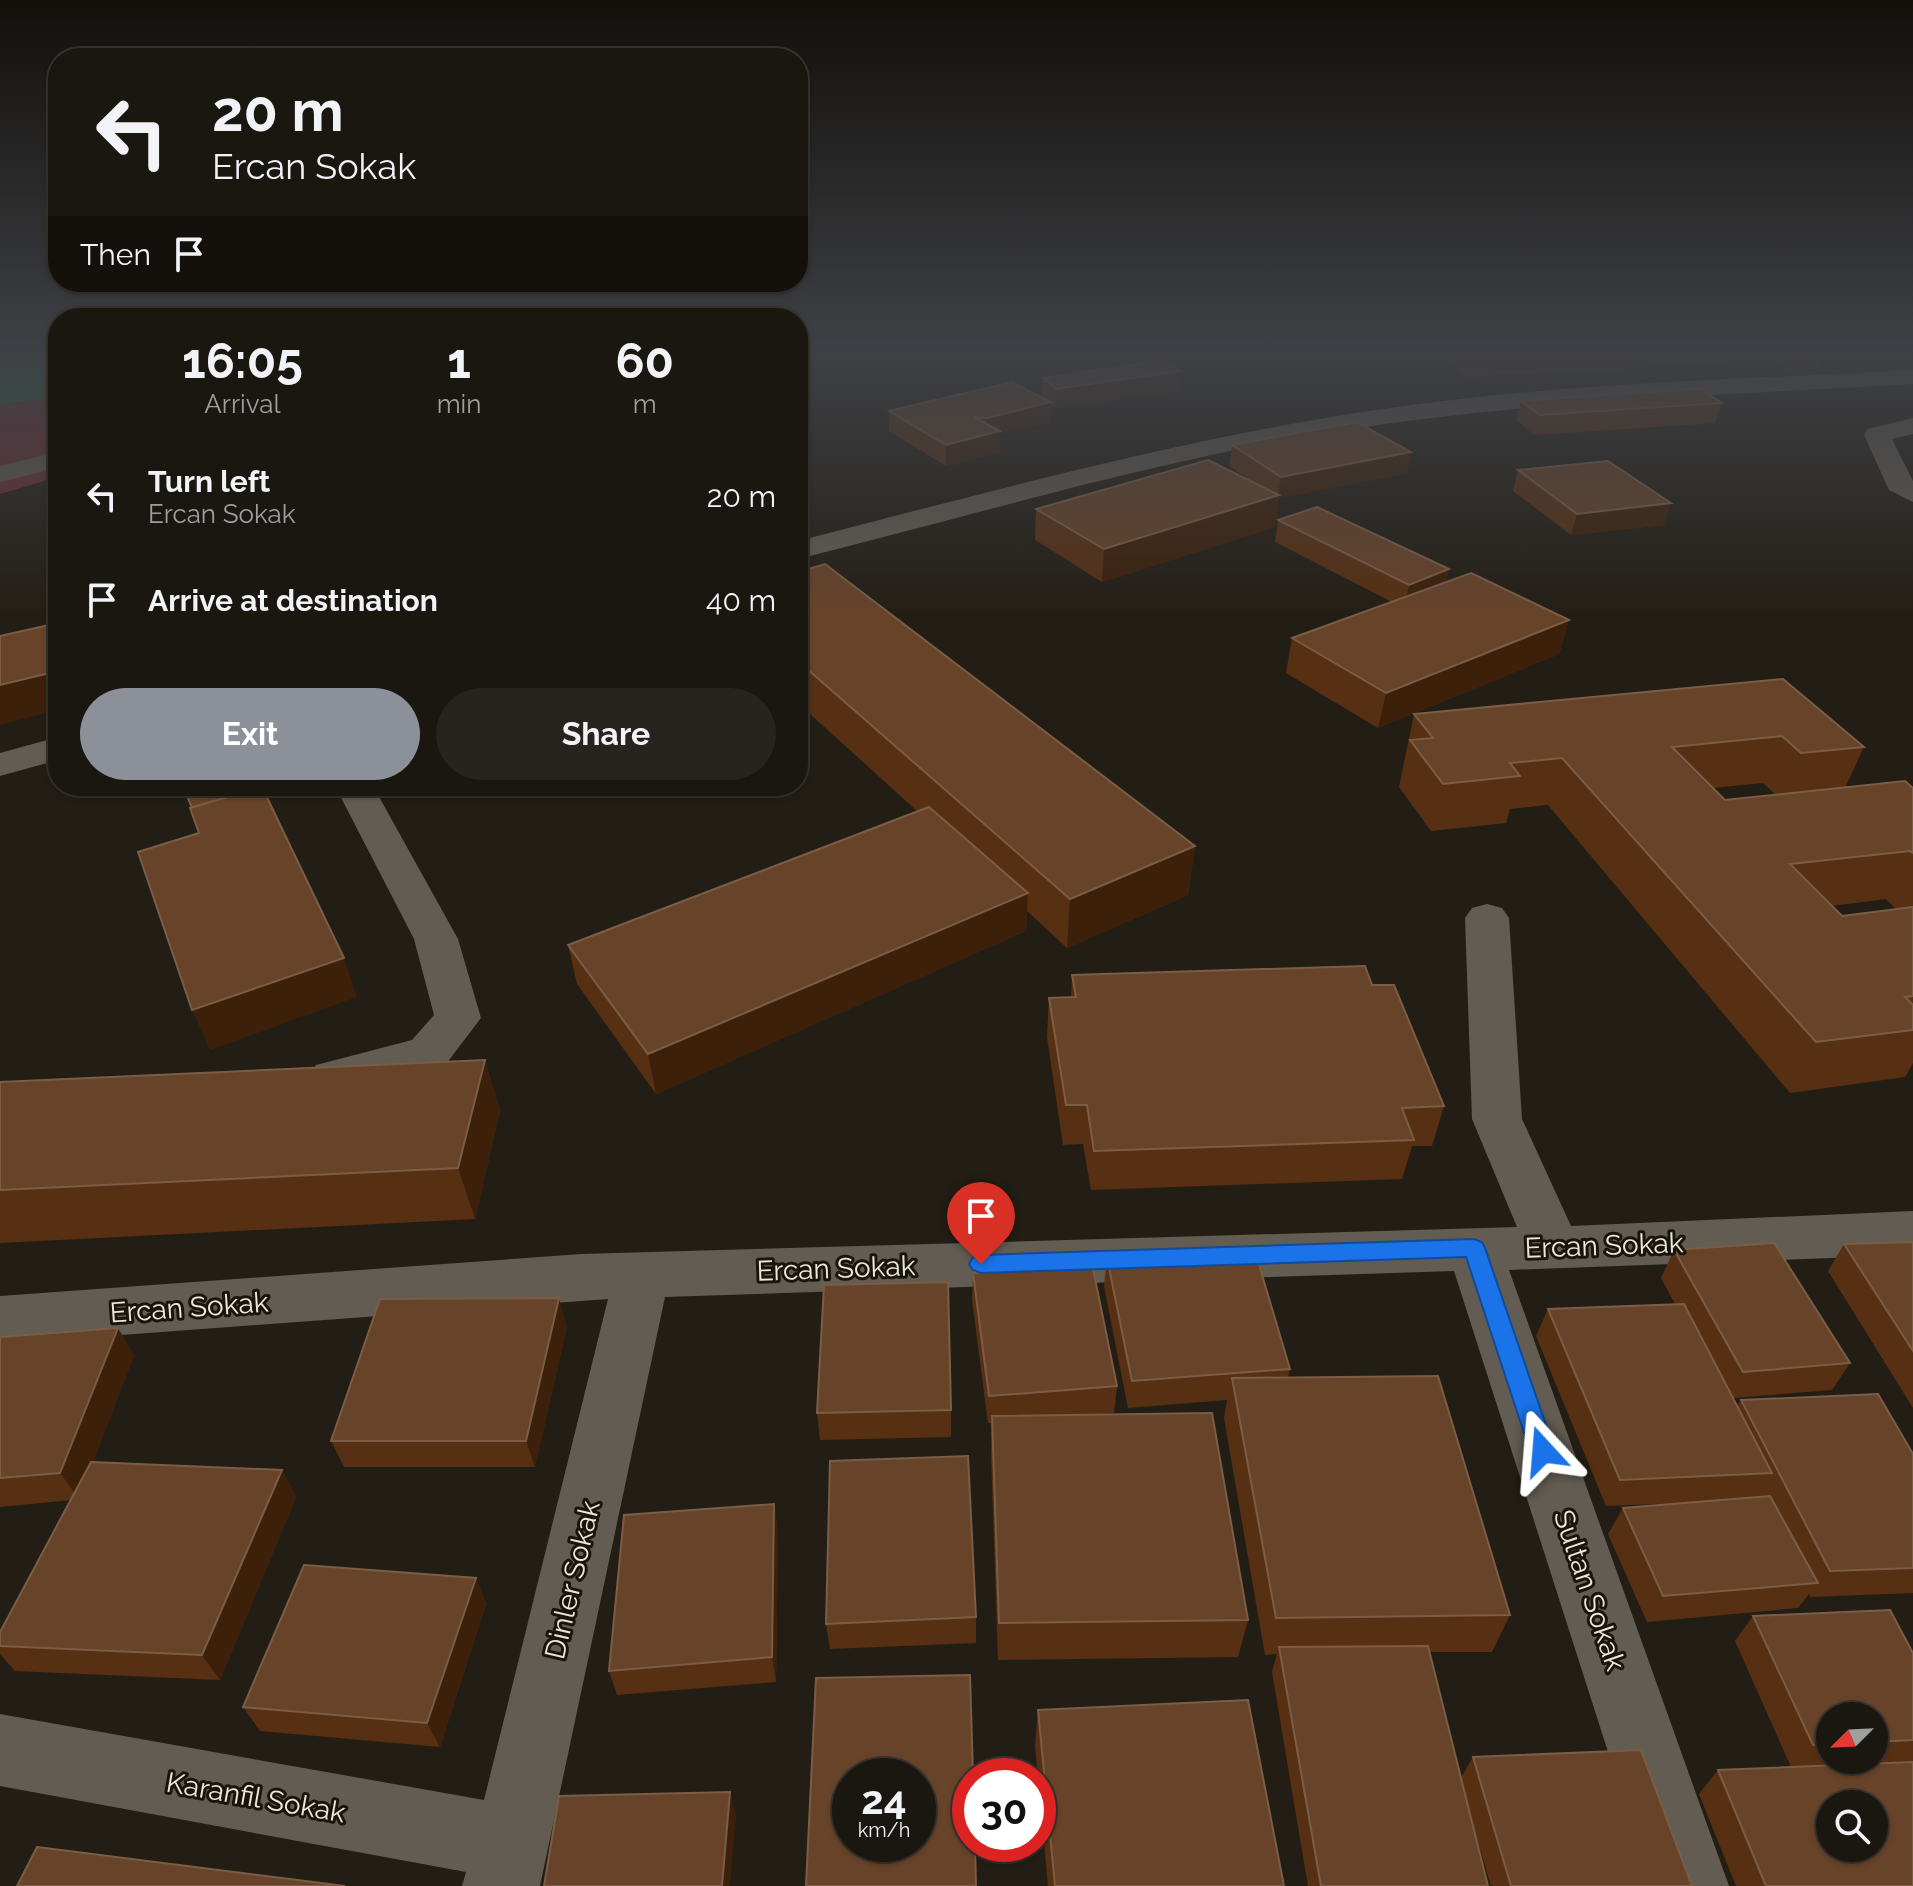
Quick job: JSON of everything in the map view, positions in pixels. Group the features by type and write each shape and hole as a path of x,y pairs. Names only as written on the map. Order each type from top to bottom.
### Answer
{"street":[{"path":"808,547 1107,470 1237,443"},
{"path":"1881,443 1899,484 1913,494"},
{"path":"1894,443 1913,452"},
{"path":"0,474 48,462"},
{"path":"0,765 48,751"},
{"path":"296,1081 358,1074 429,1052 458,1018 436,939 359,796"},
{"path":"1487,918 1497,1119 1554,1249"},
{"name":"Ercan Sokak","path":"0,1320 642,1275 1474,1248 1554,1249 1913,1233"},
{"name":"Sultan Sokak","path":"1474,1248 1690,1886"},
{"name":"Dinler Sokak","path":"507,1864 642,1275"},
{"name":"Karanfil Sokak","path":"0,1750 507,1864"}],"shaded area":[{"path":"0,443 48,443 48,480 0,494"}],"building":[{"path":"1395,443 1411,452 1281,477 1232,445"},
{"path":"1208,460 1279,495 1104,549 1036,509"},
{"path":"1608,461 1671,503 1577,514 1518,470"},
{"path":"1317,507 1449,569 1409,585 1278,520"},
{"path":"825,564 1195,846 1070,899 808,670 808,569"},
{"path":"1471,573 1569,620 1386,693 1292,638"},
{"path":"48,625 48,673 0,685 0,636"},
{"path":"1783,679 1864,747 1801,753 1782,736 1672,747 1725,800 1905,781 1913,788 1913,853 1790,864 1842,916 1913,907 1913,996 1905,997 1913,1005 1913,1030 1816,1042 1562,758 1510,763 1520,776 1443,784 1410,740 1433,738 1414,714"},
{"path":"187,796 232,796 192,808"},
{"path":"231,796 266,796 344,958 192,1010 138,852 199,833 190,808"},
{"path":"929,807 1028,893 648,1054 568,945"},
{"path":"1365,966 1372,985 1394,985 1444,1106 1402,1108 1414,1140 1094,1151 1087,1105 1066,1105 1049,998 1076,997 1072,975"},
{"path":"485,1060 458,1168 0,1190 0,1082"},
{"path":"1913,1242 1913,1351 1844,1244"},
{"path":"1774,1243 1850,1363 1743,1372 1674,1250"},
{"path":"1254,1248 1290,1369 1132,1381 1107,1258"},
{"path":"1092,1264 1117,1386 989,1396 973,1273"},
{"path":"948,1282 951,1410 817,1413 824,1285"},
{"path":"559,1298 526,1441 331,1441 380,1299"},
{"path":"1684,1304 1772,1473 1620,1480 1548,1309"},
{"path":"118,1328 60,1473 0,1478 0,1337"},
{"path":"1438,1376 1510,1615 1276,1618 1232,1378"},
{"path":"1878,1394 1913,1454 1913,1568 1830,1571 1741,1400"},
{"path":"1212,1413 1248,1620 999,1623 992,1416"},
{"path":"968,1456 976,1617 826,1624 830,1461"},
{"path":"91,1462 282,1470 202,1655 0,1646 0,1632"},
{"path":"1770,1496 1818,1583 1663,1596 1623,1508"},
{"path":"774,1504 772,1657 609,1671 624,1515"},
{"path":"304,1565 476,1578 427,1723 243,1707"},
{"path":"1890,1610 1913,1653 1913,1740 1888,1741 1888,1702 1816,1702 1816,1745 1813,1745 1753,1616"},
{"path":"1428,1646 1488,1886 1321,1886 1279,1647"},
{"path":"970,1675 972,1758 952,1758 952,1862 975,1862 976,1886 806,1886 816,1678"},
{"path":"1248,1700 1284,1886 1055,1886 1053,1862 1056,1862 1056,1758 1043,1758 1038,1710"},
{"path":"1641,1750 1692,1886 1511,1886 1473,1757"},
{"path":"1913,1762 1913,1886 1766,1886 1718,1770 1816,1766 1816,1774 1888,1774 1888,1763"},
{"path":"730,1792 722,1886 544,1886 559,1796"},
{"path":"37,1847 345,1886 17,1886"}],"route":[{"path":"981,1264 1474,1248 1543,1451"}]}
